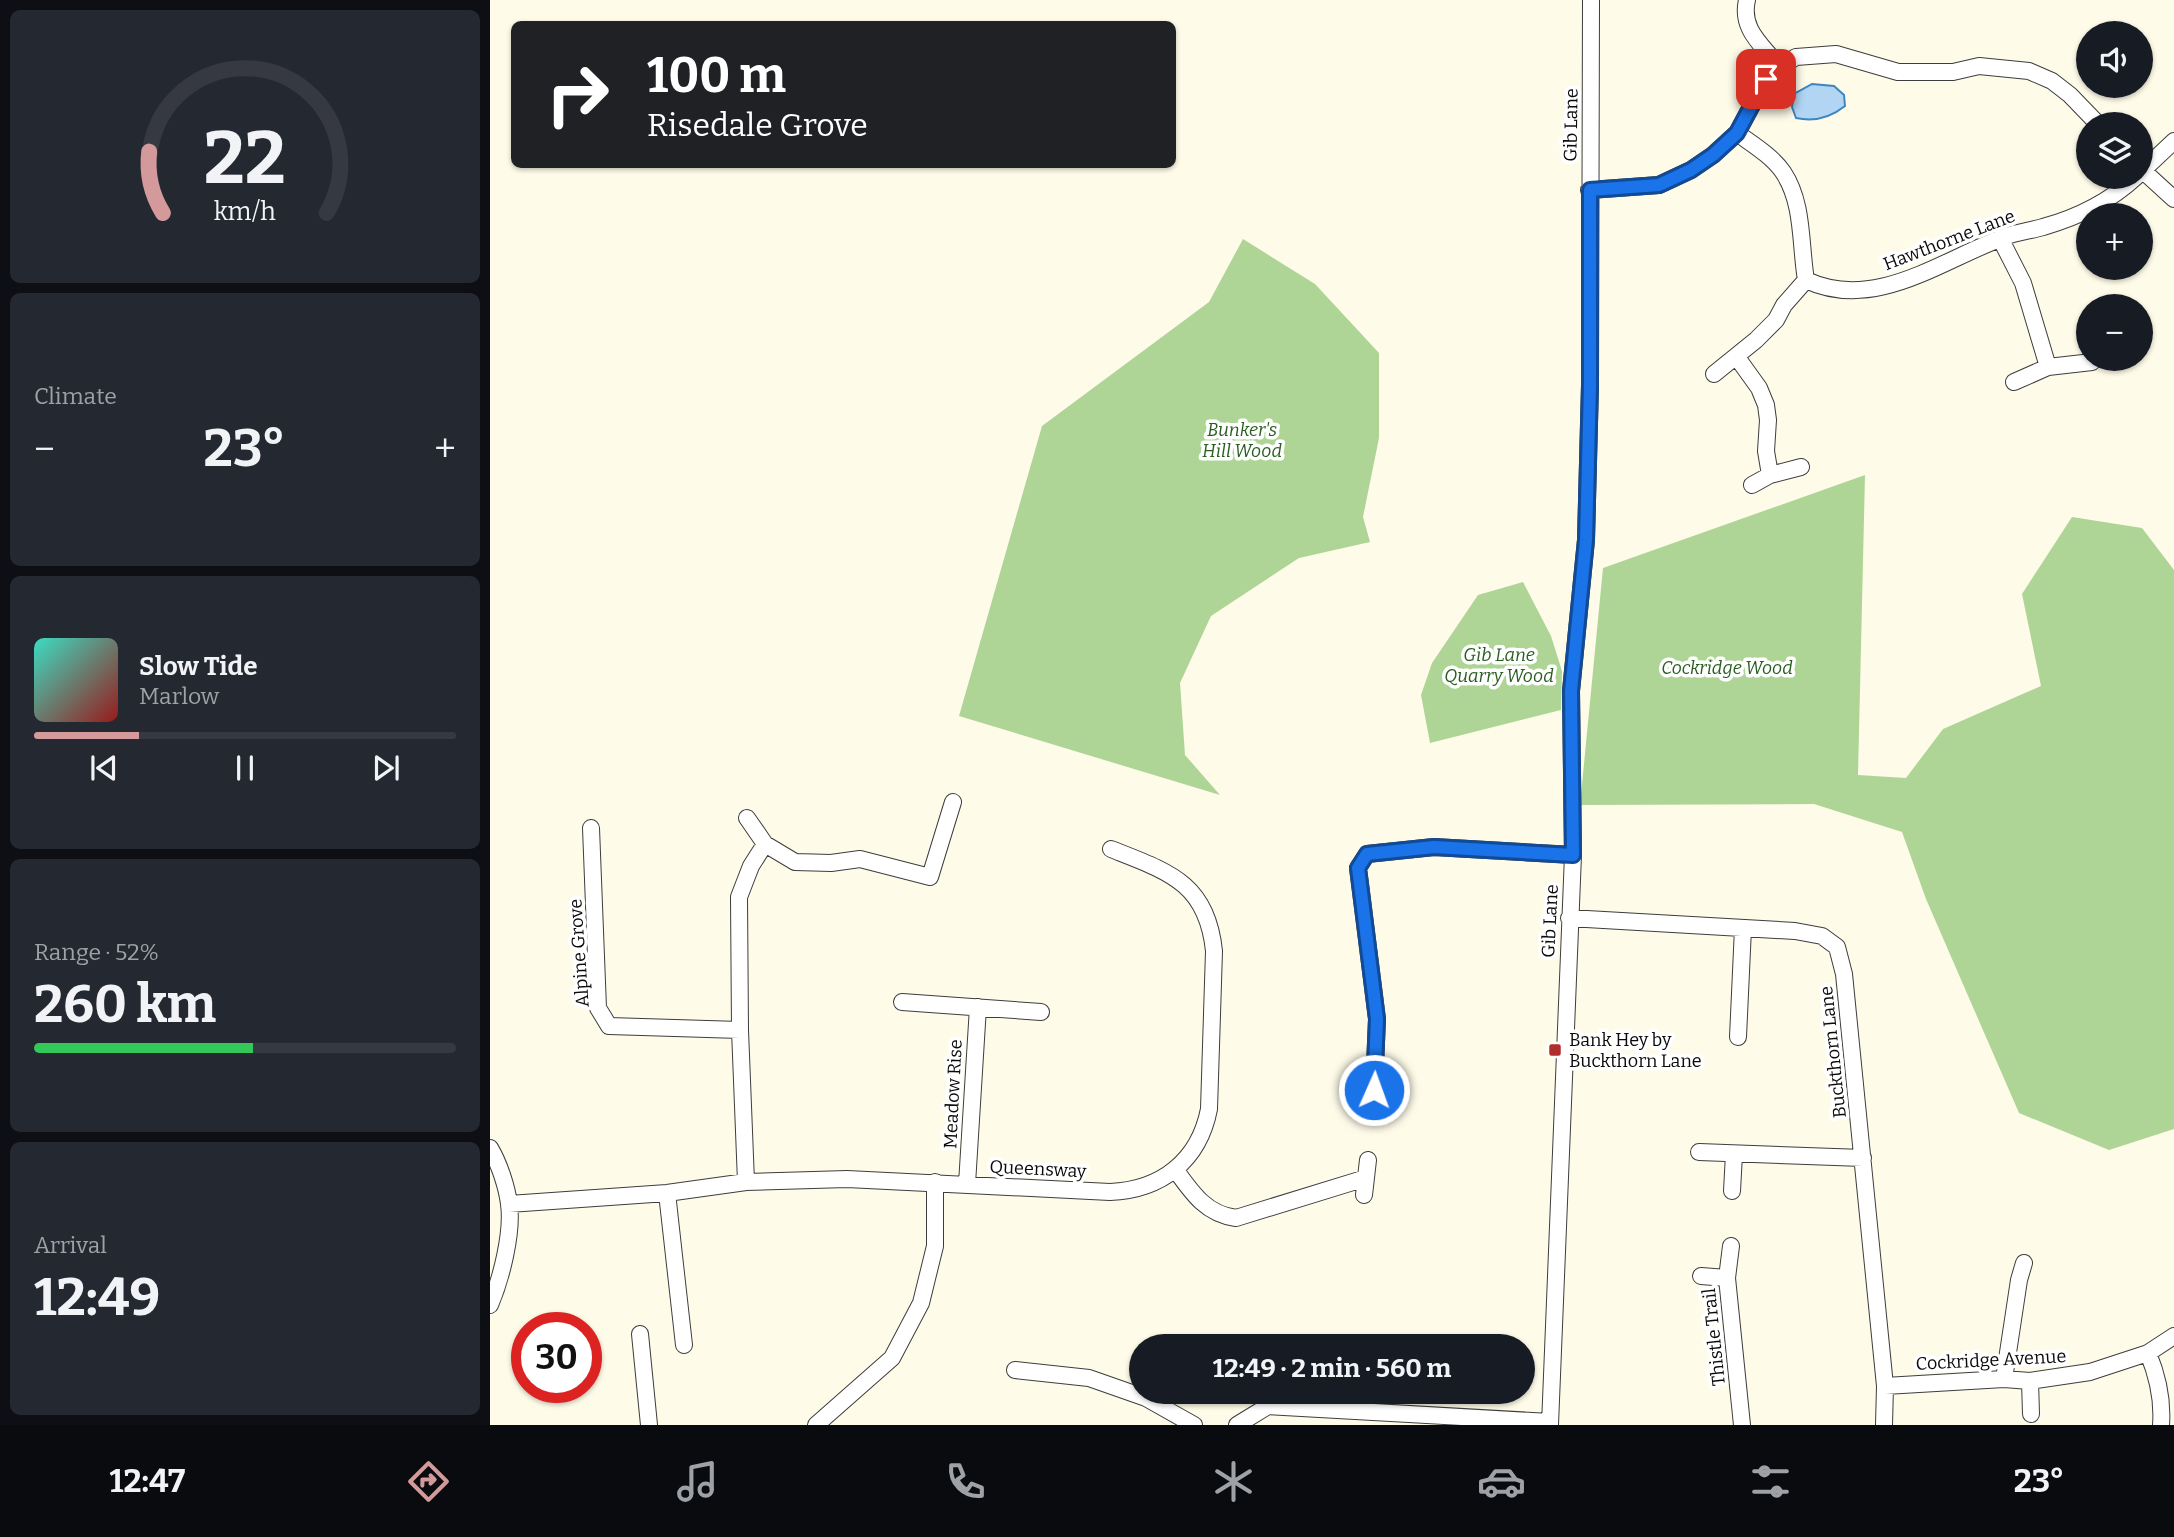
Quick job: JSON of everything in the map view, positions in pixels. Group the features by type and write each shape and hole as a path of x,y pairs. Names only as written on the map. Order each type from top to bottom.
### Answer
{"street":[{"name":"Gib Lane","path":"1550,1424 1573,855 1571,691 1586,540 1590,385 1591,0"},
{"path":"1747,0 1746,24 1779,67"},
{"path":"1590,190 1659,185 1713,155 1737,133 1766,79 1796,57 1836,54 1898,72 1953,72 1979,66 2029,71 2052,81 2086,112"},
{"path":"1714,374 1776,320 1784,305 1806,280 1800,225 1790,186 1774,161 1737,133"},
{"name":"Hawthorne Lane","path":"2153,160 2174,141"},
{"path":"2153,182 2174,199"},
{"name":"Hawthorne Lane","path":"1806,280 1837,290 1879,287 1904,281 2000,238 2086,213 2123,189"},
{"path":"2000,238 2023,283 2049,367"},
{"path":"1736,356 1759,388 1766,405 1766,451 1770,475"},
{"path":"2014,382 2049,367 2076,364"},
{"path":"1752,485 1770,475 1801,467"},
{"path":"747,818 765,845 795,862 831,863 860,859 930,877 953,802"},
{"name":"Alpine Grove","path":"591,828 598,1008 609,1027 740,1030"},
{"path":"746,1182 740,1030 739,897 751,866 765,845"},
{"path":"1374,1090 1377,1019 1358,868 1367,854 1434,847 1573,855"},
{"name":"Queensway","path":"509,1204 667,1192 746,1182 847,1179 1110,1192 1144,1188 1175,1169 1195,1148 1206,1123 1209,1109 1214,951 1203,905 1175,877 1160,868 1111,850"},
{"name":"Buckthorn Lane","path":"1569,918 1795,931 1822,936 1837,947 1844,974 1863,1158 1885,1386 1884,1425"},
{"path":"1738,1037 1744,928"},
{"path":"902,1002 1041,1012"},
{"name":"Meadow Rise","path":"967,1184 978,1007"},
{"path":"490,1148 509,1204 508,1239 490,1305"},
{"path":"1699,1152 1863,1158"},
{"path":"1732,1191 1734,1154"},
{"path":"1175,1169 1203,1205 1225,1217 1236,1218 1365,1186 1368,1160"},
{"path":"816,1425 892,1358 921,1303 935,1246 935,1182"},
{"path":"667,1192 684,1345"},
{"name":"Thistle Trail","path":"1731,1246 1727,1278 1742,1425"},
{"path":"2004,1379 2024,1263"},
{"path":"1701,1276 1727,1278"},
{"path":"640,1335 649,1425"},
{"name":"Cockridge Avenue","path":"1885,1386 2004,1379 2030,1381 2090,1372 2148,1353 2174,1336"},
{"path":"2148,1353 2157,1375 2163,1406 2161,1425"},
{"path":"1015,1370 1089,1378 1146,1398 1194,1425"},
{"path":"2030,1381 2031,1414"},
{"path":"1237,1425 1268,1406 1550,1424"}],"green space":[{"name":"Bunker's Hill Wood","path":"1243,239 1315,284 1379,353 1379,438 1363,517 1370,542 1299,558 1211,616 1180,683 1185,755 1220,795 959,716 1042,426 1209,302"},
{"name":"Cockridge Wood","path":"1865,475 1858,775 1906,778 1943,729 2041,686 2022,594 2072,517 2142,528 2174,570 2174,1129 2109,1150 2019,1113 1926,899 1902,832 1814,804 1580,805 1603,568"},
{"name":"Gib Lane Quarry Wood","path":"1523,582 1551,636 1562,671 1561,710 1430,743 1421,695 1432,663 1478,595"}],"water":[{"path":"1812,84 1834,86 1844,95 1845,106 1822,118 1796,118 1792,107 1794,94"}],"place":[{"name":"Bank Hey by Buckthorn Lane","path":"1555,1050"}],"route":[{"path":"1374,1090 1377,1019 1358,868 1367,854 1434,847 1573,855 1571,691 1586,540 1590,385 1590,190 1659,185 1691,170 1713,155 1737,133 1766,79"}]}
